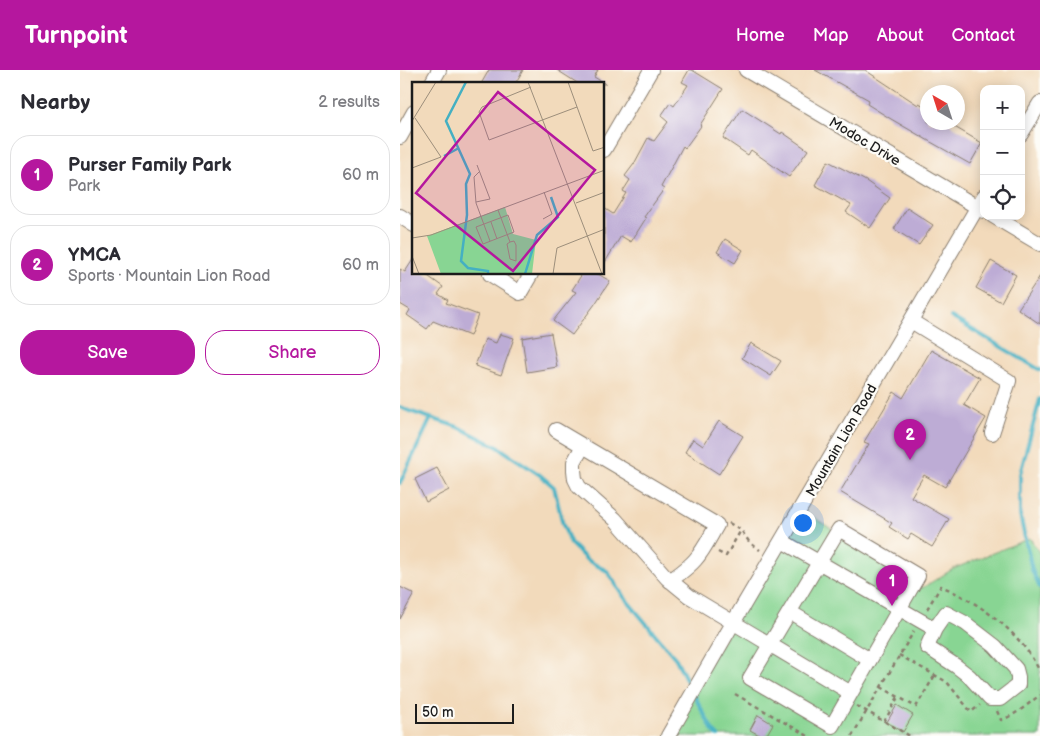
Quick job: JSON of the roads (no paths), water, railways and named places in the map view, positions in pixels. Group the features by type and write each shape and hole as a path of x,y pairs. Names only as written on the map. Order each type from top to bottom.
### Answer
{"street":[{"path":"432,82 439,70"},
{"path":"605,148 651,70"},
{"name":"Modoc Drive","path":"746,70 980,204"},
{"path":"1023,130 1040,103"},
{"path":"400,137 412,116"},
{"name":"Mountain Lion Road","path":"668,736 910,321 980,208"},
{"path":"400,216 412,224"},
{"path":"999,220 1040,244"},
{"path":"492,275 520,293 530,275"},
{"path":"910,321 1009,381 992,433"},
{"path":"556,430 717,525 695,560 670,581"},
{"path":"583,446 574,462 575,479 580,487 615,519 670,581 689,596 770,644 849,697"},
{"path":"839,529 918,576 899,609 832,726 750,678 839,529"},
{"path":"782,541 935,629"},
{"path":"790,612 870,660"},
{"path":"946,613 965,623 995,646 1016,669 1018,685 1000,699 990,698 969,676 927,646 935,629 946,613"}],"waterway":[{"path":"951,317 1040,370"},
{"path":"1040,399 1020,474 1020,515 1032,570 1040,588"},
{"path":"400,407 458,427 498,447 540,475 554,487 563,525 571,544 587,560 607,571 624,597 676,659 691,689"},
{"path":"400,483 431,418"},
{"path":"694,695 713,731 718,736"}],"place":[{"name":"YMCA","path":"910,460"},
{"name":"Purser Family Park","path":"892,606"}]}
